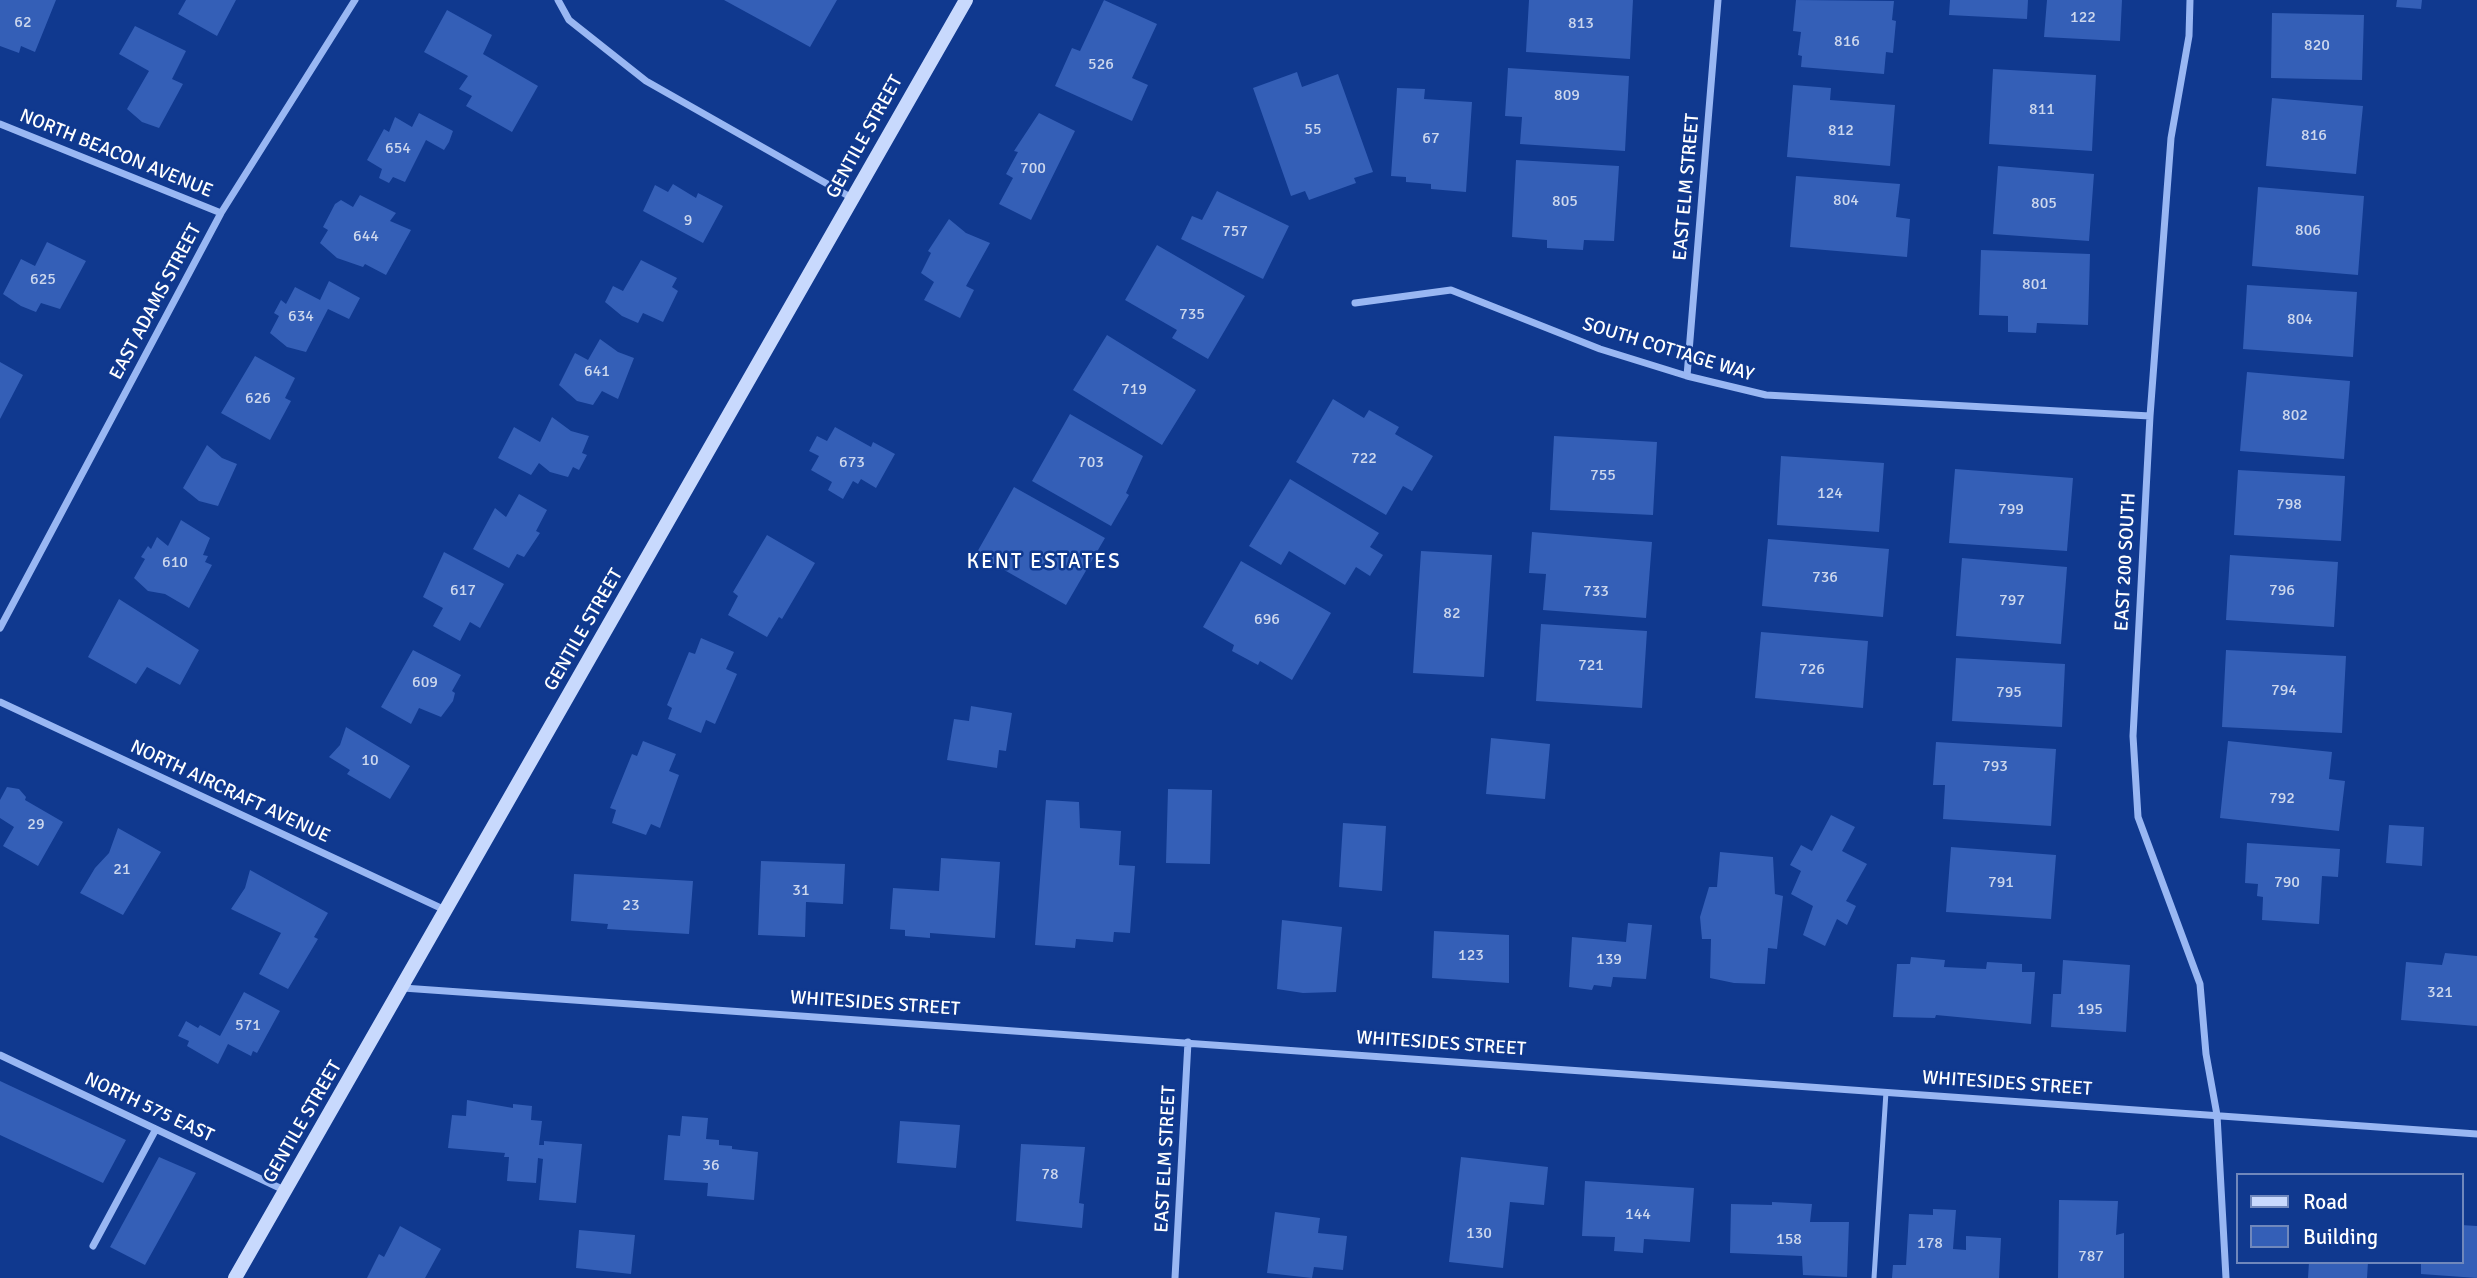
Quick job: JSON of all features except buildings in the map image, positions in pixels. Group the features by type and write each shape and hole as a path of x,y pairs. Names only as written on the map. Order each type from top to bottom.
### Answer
{"main road":[{"name":"GENTILE STREET","path":"235,1278 966,0"}],"street":[{"name":"EAST ADAMS STREET","path":"0,628 221,213 355,0"},
{"path":"558,0 569,20 646,81 853,199"},
{"name":"EAST ELM STREET","path":"1687,376 1718,0"},
{"name":"EAST 200 SOUTH","path":"2190,0 2189,36 2171,138 2150,416 2133,736 2138,817 2200,984 2206,1054 2217,1115 2226,1278"},
{"name":"NORTH BEACON AVENUE","path":"0,124 221,213"},
{"name":"SOUTH COTTAGE WAY","path":"1355,303 1451,290 1600,349 1687,376 1766,395 2150,416"},
{"name":"NORTH AIRCRAFT AVENUE","path":"0,702 446,911"},
{"name":"WHITESIDES STREET","path":"403,988 2477,1134"},
{"name":"EAST ELM STREET","path":"1175,1278 1188,1042"},
{"name":"NORTH 575 EAST","path":"0,1055 285,1191"},
{"path":"93,1246 156,1129"}],"lane":[{"path":"1874,1278 1886,1092"}],"district":[{"name":"KENT ESTATES","path":"1044,562"}]}
